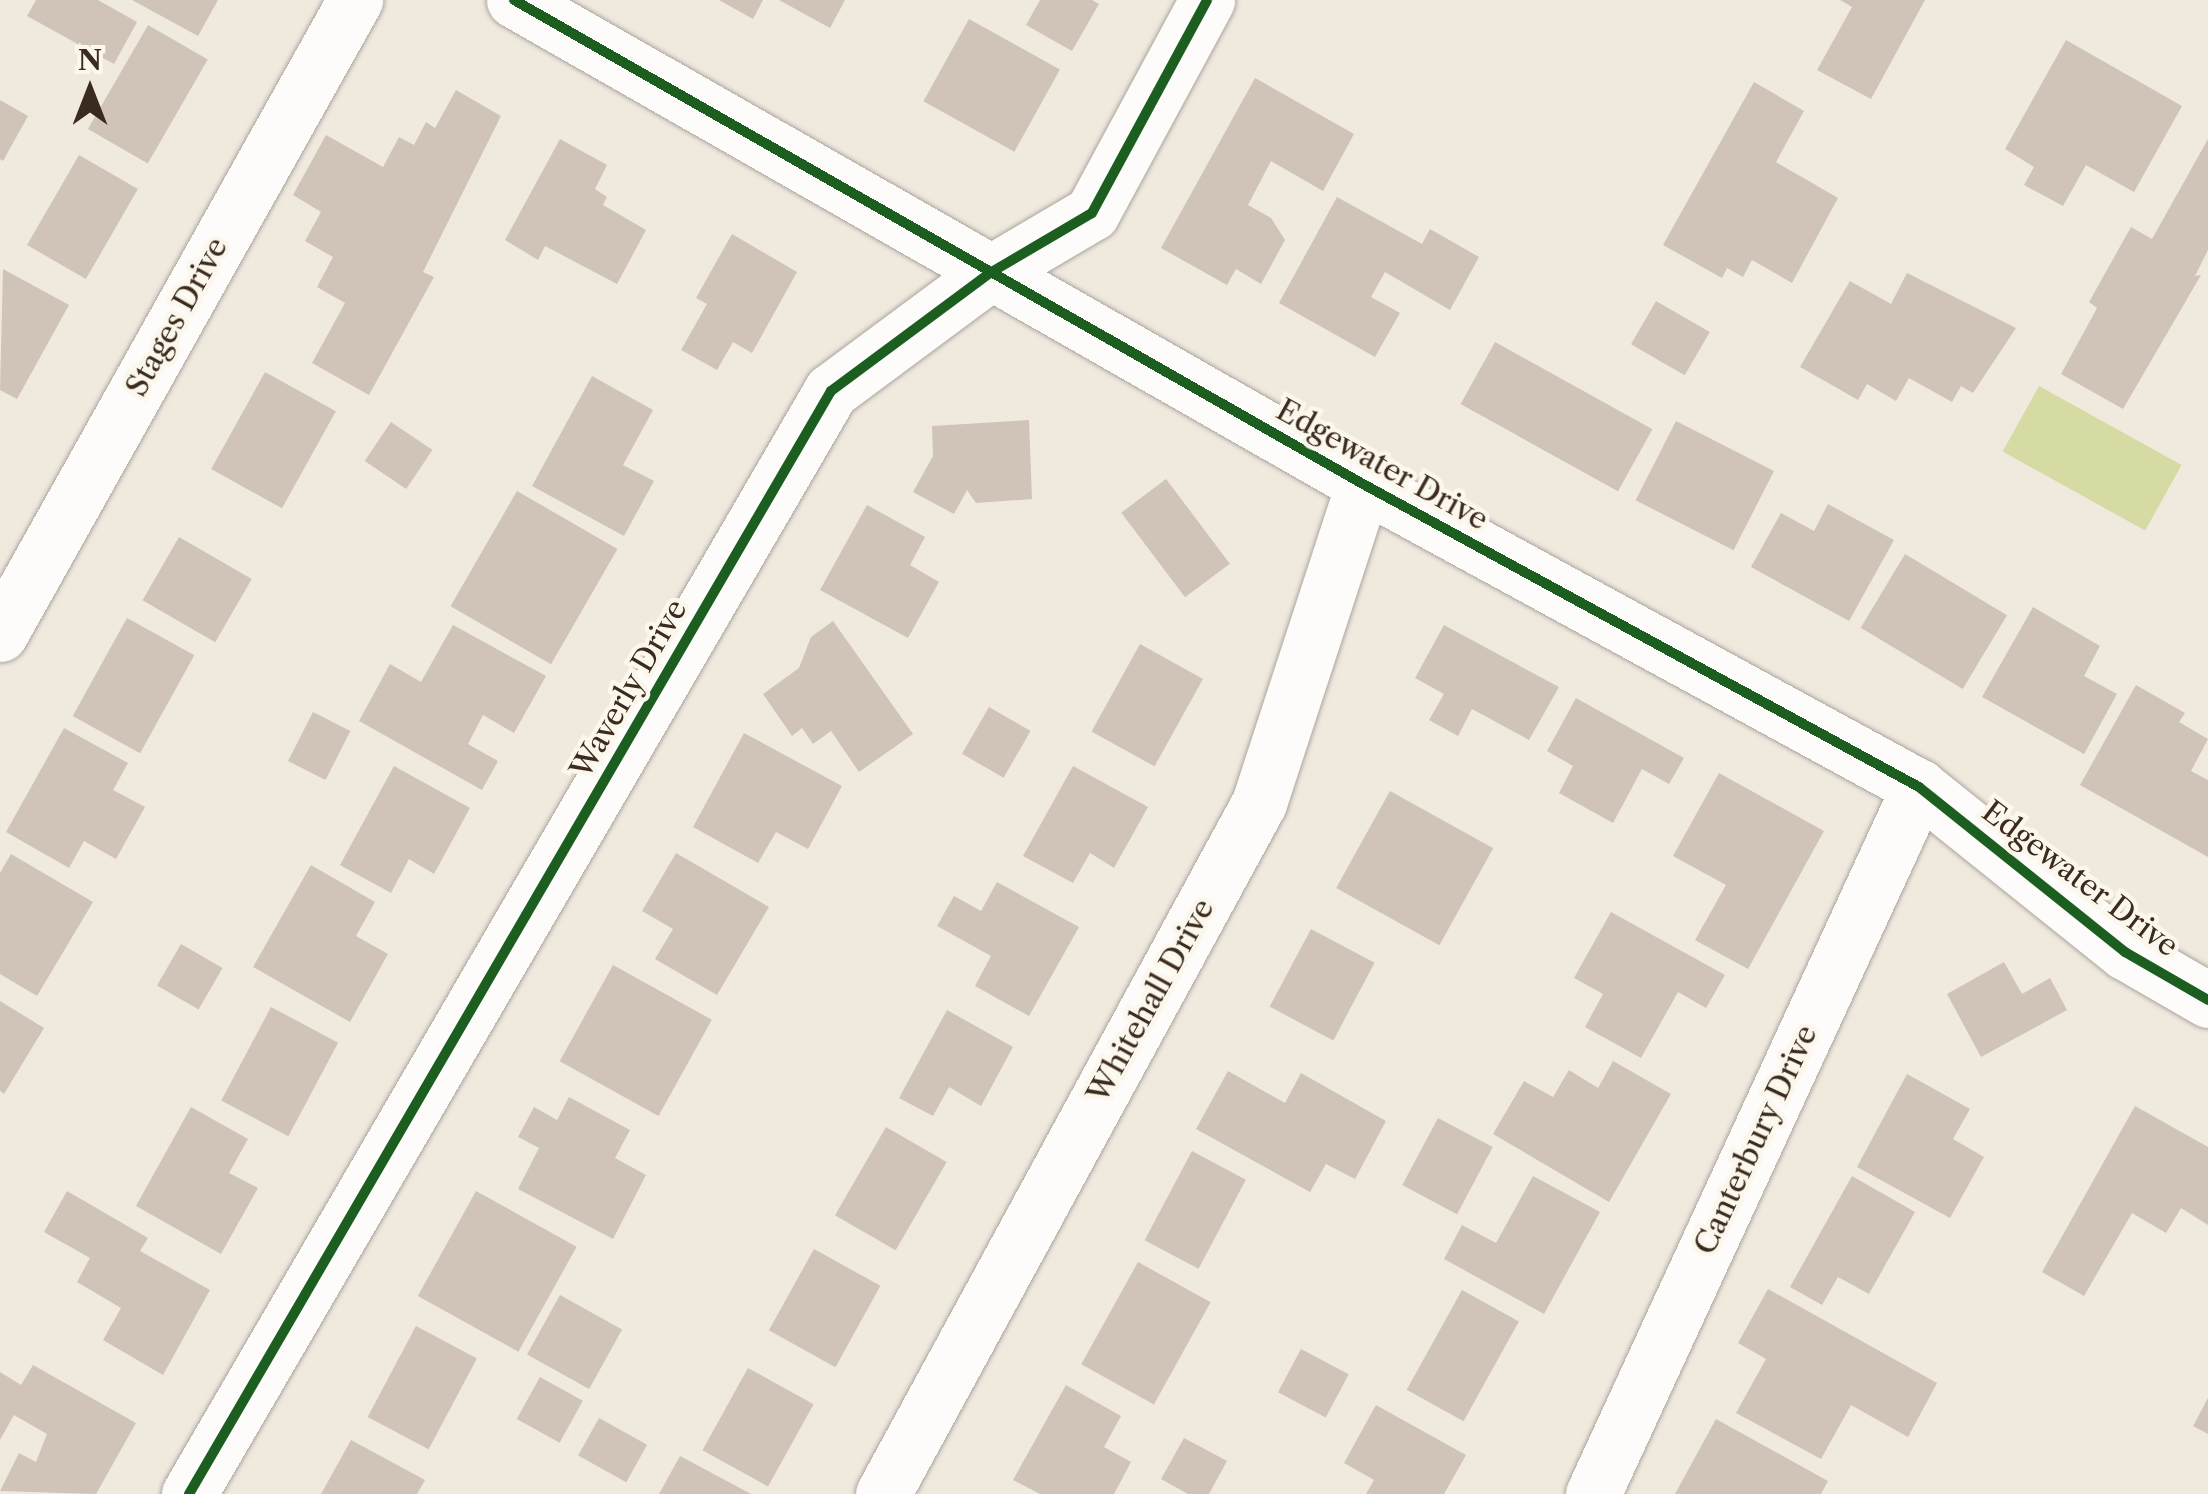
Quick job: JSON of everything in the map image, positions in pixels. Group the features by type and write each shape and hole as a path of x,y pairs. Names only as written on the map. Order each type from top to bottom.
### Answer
{"street":[{"name":"Stages Drive","path":"0,634 355,0"},
{"name":"Edgewater Drive","path":"514,0 1363,484 1919,787 2125,952 2208,1000"},
{"name":"Waverly Drive","path":"189,1494 831,391 990,273 1092,213 1207,0"},
{"name":"Whitehall Drive","path":"883,1494 1259,803 1363,484"},
{"name":"Canterbury Drive","path":"1593,1494 1919,787"}],"green space":[{"path":"2039,386 2182,465 2145,531 2003,452"}],"building":[{"path":"36,0 98,0 137,22 114,64 27,16"},
{"path":"132,0 218,0 198,36"},
{"path":"719,0 763,0 753,19"},
{"path":"779,0 845,0 830,28"},
{"path":"1040,0 1092,0 1099,4 1072,51 1026,25"},
{"path":"1840,0 1925,0 1871,99 1817,70 1852,7"},
{"path":"969,19 1060,69 1014,152 923,101"},
{"path":"148,25 208,60 148,163 88,129"},
{"path":"2066,40 2182,106 2134,192 2086,165 2063,206 2024,185 2034,167 2005,149"},
{"path":"1255,78 1354,134 1323,191 1271,161 1248,205 1271,218 1285,240 1261,284 1236,269 1227,285 1161,248"},
{"path":"1754,82 1804,111 1776,162 1838,198 1792,283 1752,260 1743,277 1727,268 1722,278 1663,245"},
{"path":"456,90 501,116 423,272 434,277 369,395 312,363 345,303 317,287 333,257 305,241 321,212 293,195 326,135 383,167 399,137 414,145 426,122 435,128"},
{"path":"0,100 28,116 3,161 0,159"},
{"path":"560,139 607,165 595,189 607,197 603,205 646,230 617,284 545,246 538,260 505,240"},
{"path":"2208,139 2208,250 2195,276 2201,275 2123,409 2061,374 2097,308 2089,302 2131,227 2152,239"},
{"path":"79,155 138,189 86,279 27,245"},
{"path":"1337,197 1422,244 1430,229 1479,257 1450,310 1385,272 1371,297 1400,313 1375,357 1279,303"},
{"path":"732,234 797,272 752,353 733,342 717,370 681,350 707,304 696,298"},
{"path":"3,269 69,305 17,399 0,390"},
{"path":"1907,273 2016,328 1973,393 1961,386 1952,402 1909,378 1896,401 1867,384 1858,400 1800,367 1850,281 1891,304"},
{"path":"1656,301 1710,332 1685,375 1631,344"},
{"path":"1495,342 1652,429 1618,491 1461,404"},
{"path":"265,372 336,411 282,508 211,469"},
{"path":"592,376 653,410 623,465 654,481 624,536 532,486"},
{"path":"1029,420 1032,499 976,503 967,490 954,514 913,492 933,456 932,426"},
{"path":"1676,421 1774,471 1734,550 1636,500"},
{"path":"391,422 432,450 406,489 365,461"},
{"path":"1166,479 1230,564 1185,597 1121,513"},
{"path":"517,491 617,549 551,664 450,606"},
{"path":"1828,504 1894,540 1849,621 1751,567 1781,513 1814,531"},
{"path":"867,505 925,537 910,565 939,582 908,638 820,590"},
{"path":"179,537 252,579 215,642 142,600"},
{"path":"1905,554 2007,615 1963,689 1861,628"},
{"path":"2033,607 2100,646 2084,676 2117,694 2084,754 1982,697"},
{"path":"127,618 194,655 140,753 73,716"},
{"path":"833,621 913,734 859,772 831,731 813,744 802,728 792,736 763,694 799,668 811,637"},
{"path":"453,625 546,676 514,733 483,715 468,744 498,761 482,790 359,721 390,664 421,682"},
{"path":"1444,625 1559,687 1529,740 1472,709 1458,736 1429,720 1444,694 1415,678"},
{"path":"1140,644 1203,679 1154,766 1092,731"},
{"path":"2136,685 2185,713 2179,722 2208,739 2191,771 2208,780 2208,857 2080,785"},
{"path":"1576,698 1684,758 1669,784 1642,769 1613,823 1559,793 1573,766 1547,751"},
{"path":"989,707 1031,731 1004,778 962,754"},
{"path":"313,712 350,731 325,780 288,761"},
{"path":"64,728 128,763 113,790 145,807 116,859 84,841 69,868 6,832"},
{"path":"744,733 842,786 808,849 776,832 758,863 693,827"},
{"path":"394,766 470,808 434,874 409,859 391,893 340,865"},
{"path":"1073,766 1148,807 1114,868 1090,853 1073,883 1023,856"},
{"path":"1719,773 1824,831 1748,969 1695,940 1726,885 1673,856"},
{"path":"1390,791 1493,848 1439,945 1336,888"},
{"path":"676,853 769,907 717,995 655,959 673,929 642,911"},
{"path":"11,854 93,902 37,996 0,974 0,873"},
{"path":"311,865 375,902 356,936 388,954 350,1022 253,967"},
{"path":"997,882 1079,927 1029,1016 975,986 991,956 937,926 954,896 981,911"},
{"path":"1611,912 1725,975 1706,1008 1678,992 1641,1058 1585,1027 1603,994 1574,978"},
{"path":"1311,929 1375,963 1333,1041 1270,1007"},
{"path":"181,944 223,968 199,1010 157,986"},
{"path":"2004,962 2022,994 2050,978 2067,1010 1981,1057 1947,994"},
{"path":"613,965 712,1020 659,1116 560,1061"},
{"path":"0,1001 44,1028 4,1094 0,1091"},
{"path":"271,1007 338,1043 288,1136 221,1101"},
{"path":"947,1010 1013,1047 981,1106 949,1087 933,1116 899,1098"},
{"path":"1613,1061 1671,1094 1609,1202 1493,1134 1524,1081 1553,1097 1569,1070 1598,1088"},
{"path":"1228,1071 1285,1103 1301,1073 1386,1121 1355,1179 1326,1164 1310,1192 1196,1129"},
{"path":"1907,1074 1970,1109 1953,1139 1984,1157 1950,1218 1857,1167"},
{"path":"569,1097 630,1130 615,1158 646,1175 613,1239 518,1189 539,1148 518,1137 534,1107 557,1120"},
{"path":"2135,1106 2208,1147 2208,1225 2181,1208 2166,1233 2132,1213 2084,1296 2042,1272"},
{"path":"191,1107 248,1139 229,1173 258,1188 221,1254 136,1206"},
{"path":"1438,1118 1493,1147 1457,1214 1402,1185"},
{"path":"886,1127 947,1162 896,1250 835,1215"},
{"path":"1192,1151 1246,1180 1198,1269 1145,1240"},
{"path":"1533,1176 1600,1212 1544,1314 1444,1259 1462,1225 1496,1243"},
{"path":"1852,1176 1915,1212 1869,1294 1838,1277 1822,1305 1790,1287"},
{"path":"67,1191 148,1238 140,1251 210,1290 163,1375 103,1340 121,1308 77,1282 90,1258 44,1232"},
{"path":"476,1191 577,1247 518,1352 418,1296"},
{"path":"814,1249 880,1286 835,1367 769,1330"},
{"path":"1138,1262 1211,1302 1154,1405 1081,1364"},
{"path":"1768,1289 1937,1383 1908,1437 1851,1405 1821,1459 1736,1413 1766,1359 1738,1343"},
{"path":"1462,1290 1519,1322 1464,1421 1407,1390"},
{"path":"560,1295 622,1329 589,1389 527,1354"},
{"path":"416,1326 477,1358 429,1449 368,1417"},
{"path":"1301,1349 1349,1374 1326,1418 1278,1392"},
{"path":"33,1365 136,1423 96,1494 0,1491 19,1453 36,1462 47,1434 14,1415 0,1440 0,1372 21,1385"},
{"path":"748,1368 814,1404 768,1487 702,1450"},
{"path":"540,1377 583,1401 560,1443 517,1419"},
{"path":"1066,1385 1121,1416 1104,1447 1131,1462 1114,1494 1040,1494 1013,1480"},
{"path":"2208,1398 2208,1434 2193,1426"},
{"path":"1376,1405 1466,1455 1444,1494 1366,1494 1374,1480 1344,1463"},
{"path":"599,1418 647,1445 626,1482 578,1456"},
{"path":"1716,1419 1828,1481 1821,1494 1675,1494"},
{"path":"1184,1438 1227,1461 1209,1494 1188,1494 1161,1479"},
{"path":"351,1440 425,1480 417,1494 321,1494"},
{"path":"680,1456 751,1494 659,1494"}],"cycle path":[{"path":"514,0 1363,484 1919,787 2125,952 2208,1000"},
{"path":"189,1494 831,391 990,273 1092,213 1207,0"}]}
